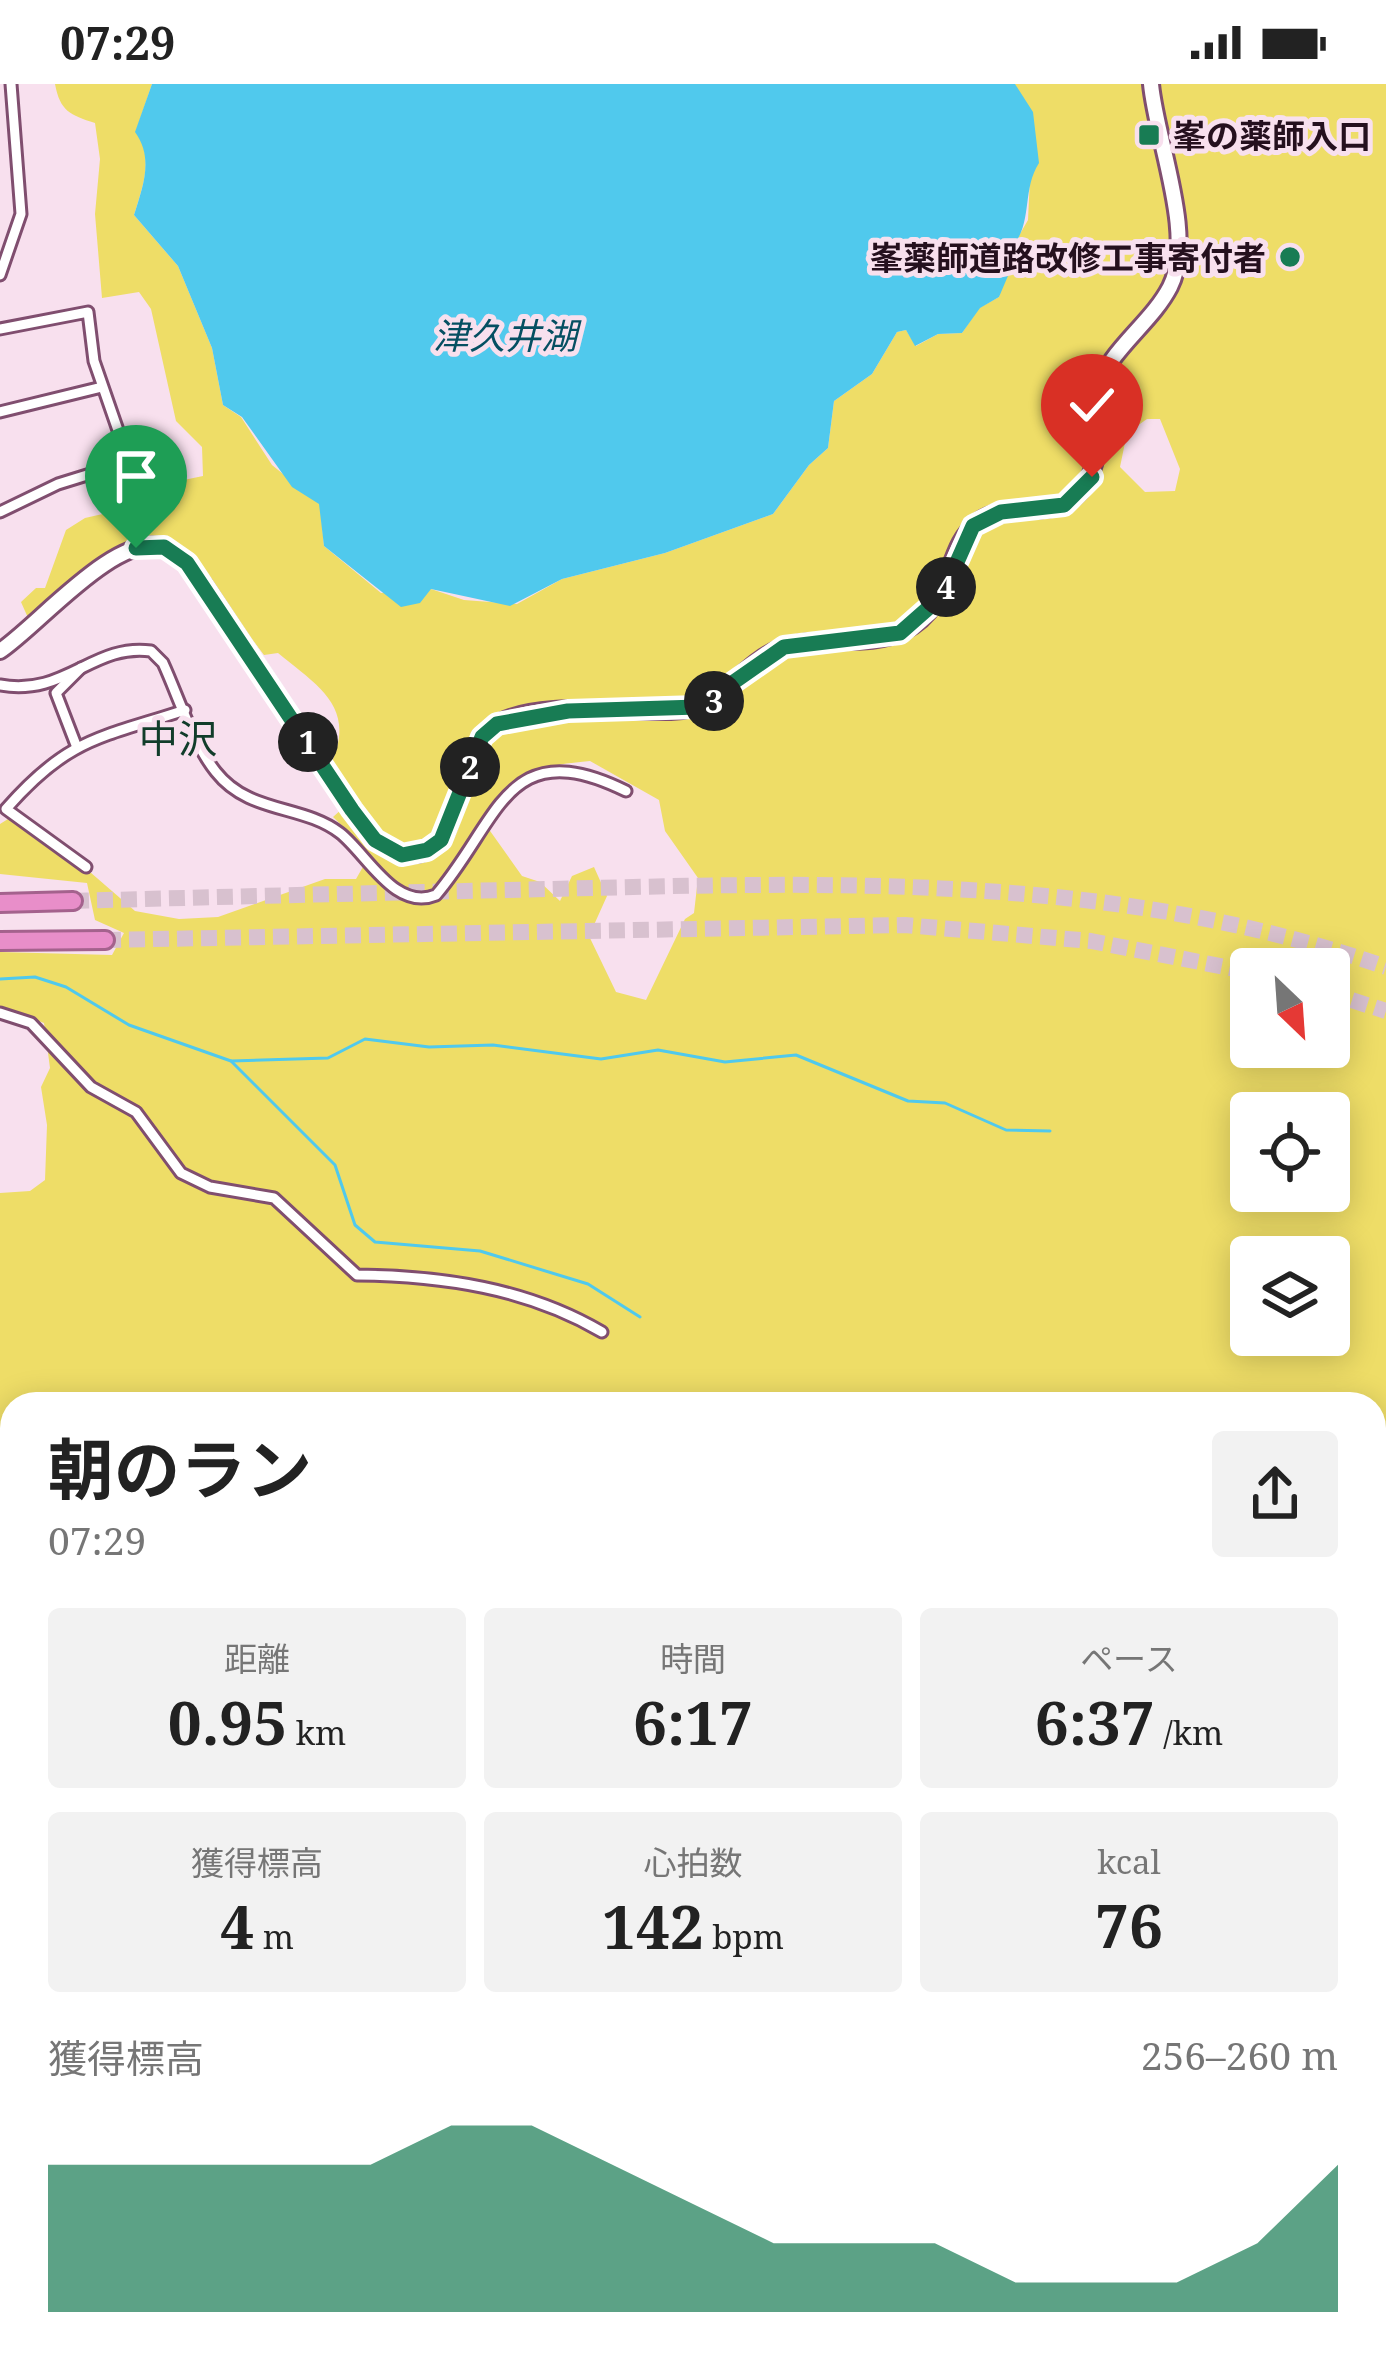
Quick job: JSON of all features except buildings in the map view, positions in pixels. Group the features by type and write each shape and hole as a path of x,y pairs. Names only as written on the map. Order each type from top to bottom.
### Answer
{"highway":[{"path":"0,903 73,901"},
{"path":"6,941 105,940"}],"main road":[{"path":"1112,360 1167,293 1177,268 1177,225 1151,84"},
{"path":"0,651 115,557 144,546 174,552 204,585 375,840 394,853 420,852 444,836 482,737 497,724 568,711 698,707 784,647 882,639 909,628 942,596 973,526 1001,512 1057,507 1083,492 1098,457 1101,396"}],"street":[{"path":"0,275 20,225 11,84"},
{"path":"0,159 17,154"},
{"path":"0,329 88,312 101,387 129,462"},
{"path":"0,412 101,387"},
{"path":"0,512 58,484 129,462 166,458 173,472"},
{"path":"0,685 41,688 133,650 151,650 208,760 226,783 260,806 332,828 390,884 419,899 436,896 478,831 531,775 571,768 626,791"},
{"path":"76,745 56,693 81,668"},
{"path":"86,867 6,809 40,772 76,745 185,710"},
{"path":"57,850 69,837"},
{"path":"0,1013 32,1023 91,1087 136,1112 186,1178 274,1198 357,1275 390,1273 531,1298 602,1332"}],"shaded area":[{"path":"55,84 152,84 136,131 146,162 134,215 178,266 212,348 223,405 241,417 272,465 320,504 324,546 381,593 431,589 464,600 517,604 562,579 665,553 773,514 809,465 828,448 834,401 872,374 897,332 906,330 916,346 938,334 962,333 979,308 999,297 1010,251 1028,220 1030,177 1015,84 1386,84 1386,1392 0,1392 0,1193 30,1191 45,1180 47,1125 41,1087 50,1068 44,1023 0,1006 0,952 112,955 124,933 95,920 87,883 0,874 0,824 8,819 73,866 90,872 135,911 179,919 218,917 325,879 356,879 364,865 361,844 333,817 353,799 331,764 339,727 329,700 278,653 264,655 183,548 162,541 120,548 81,574 29,620 21,602 36,588 45,588 66,530 85,518 160,501 174,482 203,476 202,447 176,421 151,309 139,292 102,298 95,214 100,159 95,123 68,111","holes":["1147,419 1160,419 1180,469 1175,491 1145,492 1120,467 1127,433","590,761 659,800 665,831 698,878 694,913 685,919 646,1000 616,992 589,936 607,896 594,867 572,876 560,901 540,882 522,876 483,821 527,775 569,763"]}],"water":[{"name":"津久井湖","path":"152,84 1015,84 1033,112 1039,163 1022,229 1010,250 1016,257 999,297 980,308 962,333 938,334 915,346 906,330 897,332 872,374 834,401 828,448 809,465 773,514 665,553 562,579 510,606 431,589 420,603 401,607 324,546 319,504 292,487 242,417 223,405 212,348 178,266 134,215 145,162 135,132"}],"waterway":[{"path":"0,979 35,977 66,987 129,1025 231,1061 335,1165 355,1225 375,1242 480,1251 588,1284 640,1317"},
{"path":"231,1061 328,1058 365,1039 429,1047 493,1045 601,1059 658,1050 725,1062 796,1055 908,1101 945,1103 1006,1130 1050,1131"}],"tunnel":[{"path":"1101,396 1112,360"},
{"path":"73,901 693,886 894,886 1092,901 1191,916 1386,967"},
{"path":"105,940 905,925 1091,941 1230,968"},
{"path":"1350,1000 1386,1011"}],"place":[{"name":"峯の薬師入口","path":"1149,135"},
{"name":"峯薬師道路改修工事寄付者","path":"1290,257"}],"district":[{"name":"中沢","path":"178,737"}],"route":[{"path":"136,548 164,547 181,556 352,810 375,840 402,855 427,850 441,840 482,737 497,724 568,711 682,711 719,698 761,659 784,647 882,639 900,633 927,615 942,596 973,526 1001,512 1064,505 1083,492 1092,477"}]}
